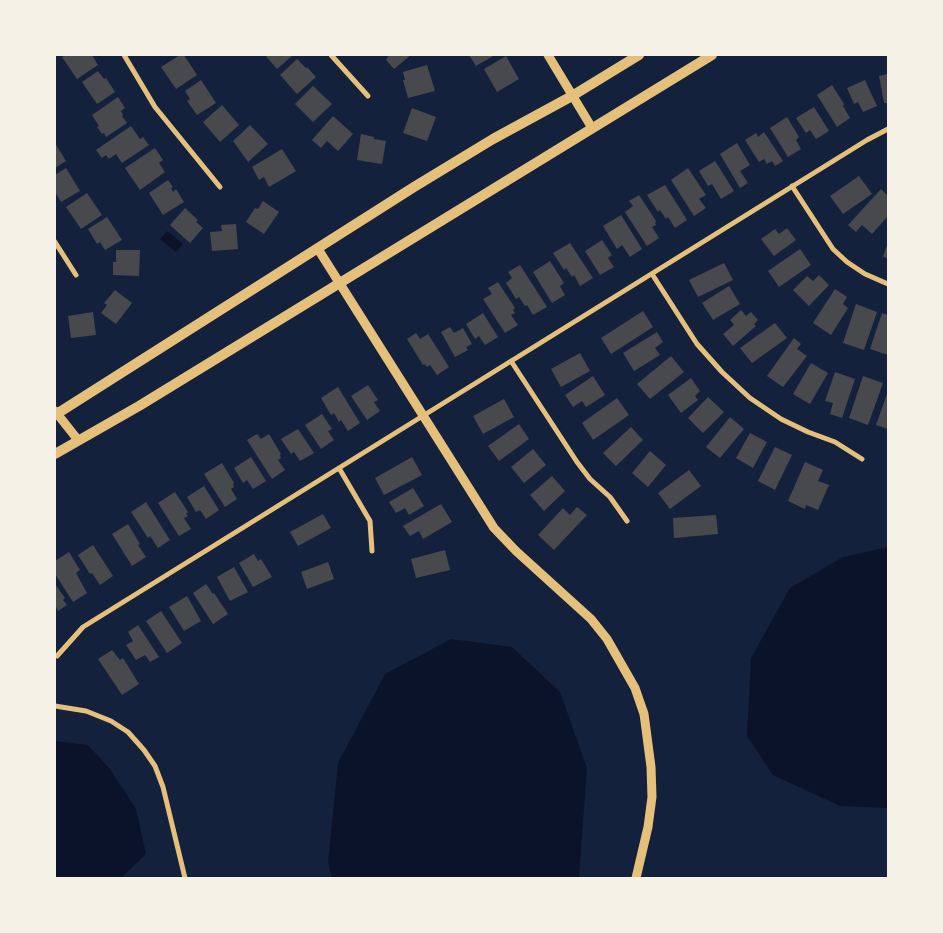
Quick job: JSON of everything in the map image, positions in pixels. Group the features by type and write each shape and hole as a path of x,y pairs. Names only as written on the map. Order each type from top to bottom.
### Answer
{"main road":[{"path":"56,413 414,187 493,139 572,96 640,55"},
{"path":"55,454 138,406 712,55"}],"street":[{"path":"124,55 155,107 220,187"},
{"path":"332,55 368,96"},
{"path":"548,55 592,128"},
{"path":"56,656 83,627 792,186 888,129"},
{"path":"792,186 833,249 847,262 865,274 888,284"},
{"path":"55,242 76,275"},
{"path":"318,249 494,528 516,551 591,619 607,640 635,688 644,714 651,768 652,797 648,827 636,878"},
{"path":"652,274 697,344 722,372 750,398 781,419 835,442 862,459"},
{"path":"511,361 577,462 590,478 610,497 627,521"},
{"path":"56,413 78,440"},
{"path":"339,468 370,521 372,551"},
{"path":"55,706 86,711 111,721 128,732 144,750 155,766 163,787 185,878"}],"water":[{"path":"167,231 183,244 176,252 160,239"},
{"path":"888,547 888,808 840,806 773,775 747,736 751,658 790,588 843,557"},
{"path":"451,639 512,647 560,692 587,768 579,878 332,878 328,862 338,763 385,674"},
{"path":"55,741 88,745 110,769 136,809 146,854 121,878 55,878"}],"building":[{"path":"66,55 92,55 98,65 77,79 62,57"},
{"path":"180,55 184,55 197,75 176,89 161,67"},
{"path":"265,55 291,55 292,56 277,69"},
{"path":"389,55 411,55 394,69 386,60"},
{"path":"469,55 495,55 476,66"},
{"path":"506,56 519,79 497,92 484,69"},
{"path":"297,59 316,77 297,94 280,75"},
{"path":"427,65 435,91 408,98 403,80 405,80 403,72"},
{"path":"98,71 104,79 106,78 115,92 97,104 82,82"},
{"path":"888,74 888,103 884,103 879,76"},
{"path":"201,80 216,103 197,115 187,101 190,99 185,91"},
{"path":"865,80 877,106 863,112 858,102 854,104 847,88"},
{"path":"832,85 850,118 837,127 817,95"},
{"path":"313,86 332,104 313,122 295,104"},
{"path":"118,97 125,108 121,111 127,123 106,137 97,127 99,126 92,115"},
{"path":"222,105 239,125 220,142 203,122"},
{"path":"814,107 829,131 816,139 810,130 806,133 796,118"},
{"path":"412,108 436,117 427,141 403,133"},
{"path":"333,116 353,134 338,151 327,141 321,148 312,140"},
{"path":"787,117 799,137 796,140 801,149 788,157 770,128"},
{"path":"250,125 268,144 248,162 233,141"},
{"path":"131,126 140,139 143,137 149,145 122,163 116,154 109,159 106,155 102,158 96,150"},
{"path":"764,132 783,161 775,166 772,161 767,164 764,159 759,162 745,140 756,133 758,137"},
{"path":"361,134 386,141 382,164 357,160"},
{"path":"55,143 66,161 55,168"},
{"path":"737,143 750,165 740,171 748,183 740,188 720,154"},
{"path":"155,148 163,160 159,163 165,172 140,190 125,168"},
{"path":"282,149 296,171 269,187 264,177 259,180 252,167"},
{"path":"715,161 734,191 721,199 712,184 708,186 699,171"},
{"path":"66,168 80,191 61,202 55,192 55,175"},
{"path":"688,168 706,195 699,199 706,208 694,216 671,180"},
{"path":"859,176 872,194 843,214 830,196"},
{"path":"168,180 173,187 171,188 173,192 176,189 184,202 163,215 149,193"},
{"path":"665,185 687,220 675,228 668,217 666,219 660,210 658,212 647,195"},
{"path":"881,189 888,196 888,216 872,234 862,225 856,232 848,225"},
{"path":"87,193 102,215 81,229 66,207"},
{"path":"639,195 656,221 656,225 652,227 659,238 647,246 625,212 633,206 629,201"},
{"path":"263,201 279,212 264,234 246,222 255,208 258,209"},
{"path":"185,208 198,220 196,222 203,228 190,243 170,225"},
{"path":"621,215 642,249 630,257 622,245 617,249 603,226"},
{"path":"107,217 122,240 105,250 100,242 97,244 88,229"},
{"path":"236,224 238,249 212,251 210,232 222,231 221,225"},
{"path":"787,228 796,240 774,256 761,239 775,229 779,234"},
{"path":"602,240 612,255 608,258 614,267 600,275 585,251"},
{"path":"888,242 888,258 883,257"},
{"path":"570,243 593,278 580,286 574,275 572,277 566,268 564,270 553,253"},
{"path":"800,249 811,265 779,287 768,271"},
{"path":"116,250 140,250 139,276 113,275 113,262 116,262"},
{"path":"550,261 564,283 560,286 565,295 552,303 533,272"},
{"path":"724,263 733,280 698,297 689,280"},
{"path":"520,265 547,307 533,315 519,297 516,299 506,283 512,278 508,272"},
{"path":"819,275 829,285 809,306 793,290 807,276 813,281"},
{"path":"498,282 515,308 513,310 515,313 511,315 518,325 505,333 483,299 492,294 488,288"},
{"path":"729,286 740,304 713,320 702,303"},
{"path":"835,289 847,297 843,304 848,308 831,335 813,323"},
{"path":"115,290 132,303 116,324 101,313 107,305 104,303"},
{"path":"856,304 877,312 864,350 843,343"},
{"path":"741,310 746,316 751,312 758,320 754,324 756,326 733,346 723,334 734,325 730,320"},
{"path":"643,311 653,327 611,354 601,338"},
{"path":"93,312 96,335 71,338 68,316"},
{"path":"483,313 498,337 485,345 479,336 475,339 466,324"},
{"path":"882,313 888,315 888,355 870,349"},
{"path":"775,323 787,338 752,363 740,348"},
{"path":"450,327 454,333 463,328 472,344 466,347 468,350 455,357 441,332"},
{"path":"657,332 663,342 655,348 660,355 634,371 623,353"},
{"path":"416,333 420,339 428,334 449,367 437,375 430,365 427,367 425,364 423,365 407,339"},
{"path":"794,338 801,344 797,349 807,356 783,387 767,376"},
{"path":"580,353 590,371 561,387 551,369"},
{"path":"671,356 684,372 650,399 637,384"},
{"path":"811,363 828,373 810,404 793,394"},
{"path":"835,372 855,379 842,418 830,414 833,403 825,401"},
{"path":"593,376 605,395 586,407 582,401 573,407 565,395"},
{"path":"863,376 883,383 868,425 849,418"},
{"path":"691,378 700,391 695,396 698,400 681,413 668,395"},
{"path":"368,385 378,400 374,402 380,411 367,420 351,396"},
{"path":"338,387 360,423 348,431 341,420 339,422 334,413 331,415 321,398"},
{"path":"888,391 888,429 876,425"},
{"path":"708,397 724,412 703,433 688,418"},
{"path":"617,398 629,415 593,440 582,423"},
{"path":"504,399 514,417 483,434 473,416"},
{"path":"322,414 332,429 328,431 334,440 321,449 305,425"},
{"path":"730,417 744,429 720,458 706,447"},
{"path":"519,424 529,439 499,461 488,446"},
{"path":"631,427 643,440 616,466 603,453"},
{"path":"298,429 314,453 300,461 294,452 291,454 281,439"},
{"path":"750,433 767,442 753,468 736,458"},
{"path":"257,434 261,439 269,434 281,454 281,458 278,460 285,470 272,479 247,440"},
{"path":"775,447 792,455 775,490 758,481"},
{"path":"533,449 546,465 524,483 511,467"},
{"path":"650,451 666,465 648,487 632,473"},
{"path":"251,457 266,481 253,489 247,480 243,483 234,468"},
{"path":"412,457 422,475 384,495 375,478"},
{"path":"805,462 823,470 818,481 829,485 818,510 806,505 805,509 788,501"},
{"path":"222,463 234,483 234,487 231,489 237,499 225,507 204,474"},
{"path":"689,470 701,486 670,509 658,493"},
{"path":"552,476 565,491 544,511 530,495"},
{"path":"204,486 219,510 206,519 200,510 196,512 187,497"},
{"path":"413,488 424,506 409,515 405,508 396,513 389,502"},
{"path":"175,492 188,512 186,514 188,516 184,518 191,529 179,536 158,503"},
{"path":"146,502 170,540 158,548 150,536 148,538 131,512"},
{"path":"441,504 452,522 423,539 419,531 410,536 403,526"},
{"path":"577,507 587,515 554,550 538,535 563,508 570,515"},
{"path":"323,514 331,528 298,546 290,532"},
{"path":"716,515 718,534 674,538 673,518"},
{"path":"128,524 146,557 132,566 112,534"},
{"path":"93,545 113,576 100,585 92,573 90,574 78,555"},
{"path":"445,550 450,570 416,578 411,559"},
{"path":"69,552 80,570 76,573 87,593 73,602 55,574 55,561"},
{"path":"254,554 258,561 261,559 272,577 253,587 239,563"},
{"path":"328,562 334,579 307,589 301,572"},
{"path":"234,567 248,592 230,601 217,577"},
{"path":"55,584 65,598 63,600 67,605 58,611 55,605"},
{"path":"206,584 228,614 213,624 193,593"},
{"path":"187,596 201,621 184,631 169,607"},
{"path":"161,611 182,643 167,653 146,621"},
{"path":"138,625 159,657 150,662 145,655 136,660 126,645 133,641 128,632"},
{"path":"112,650 120,660 123,658 139,684 122,695 98,659"}]}
